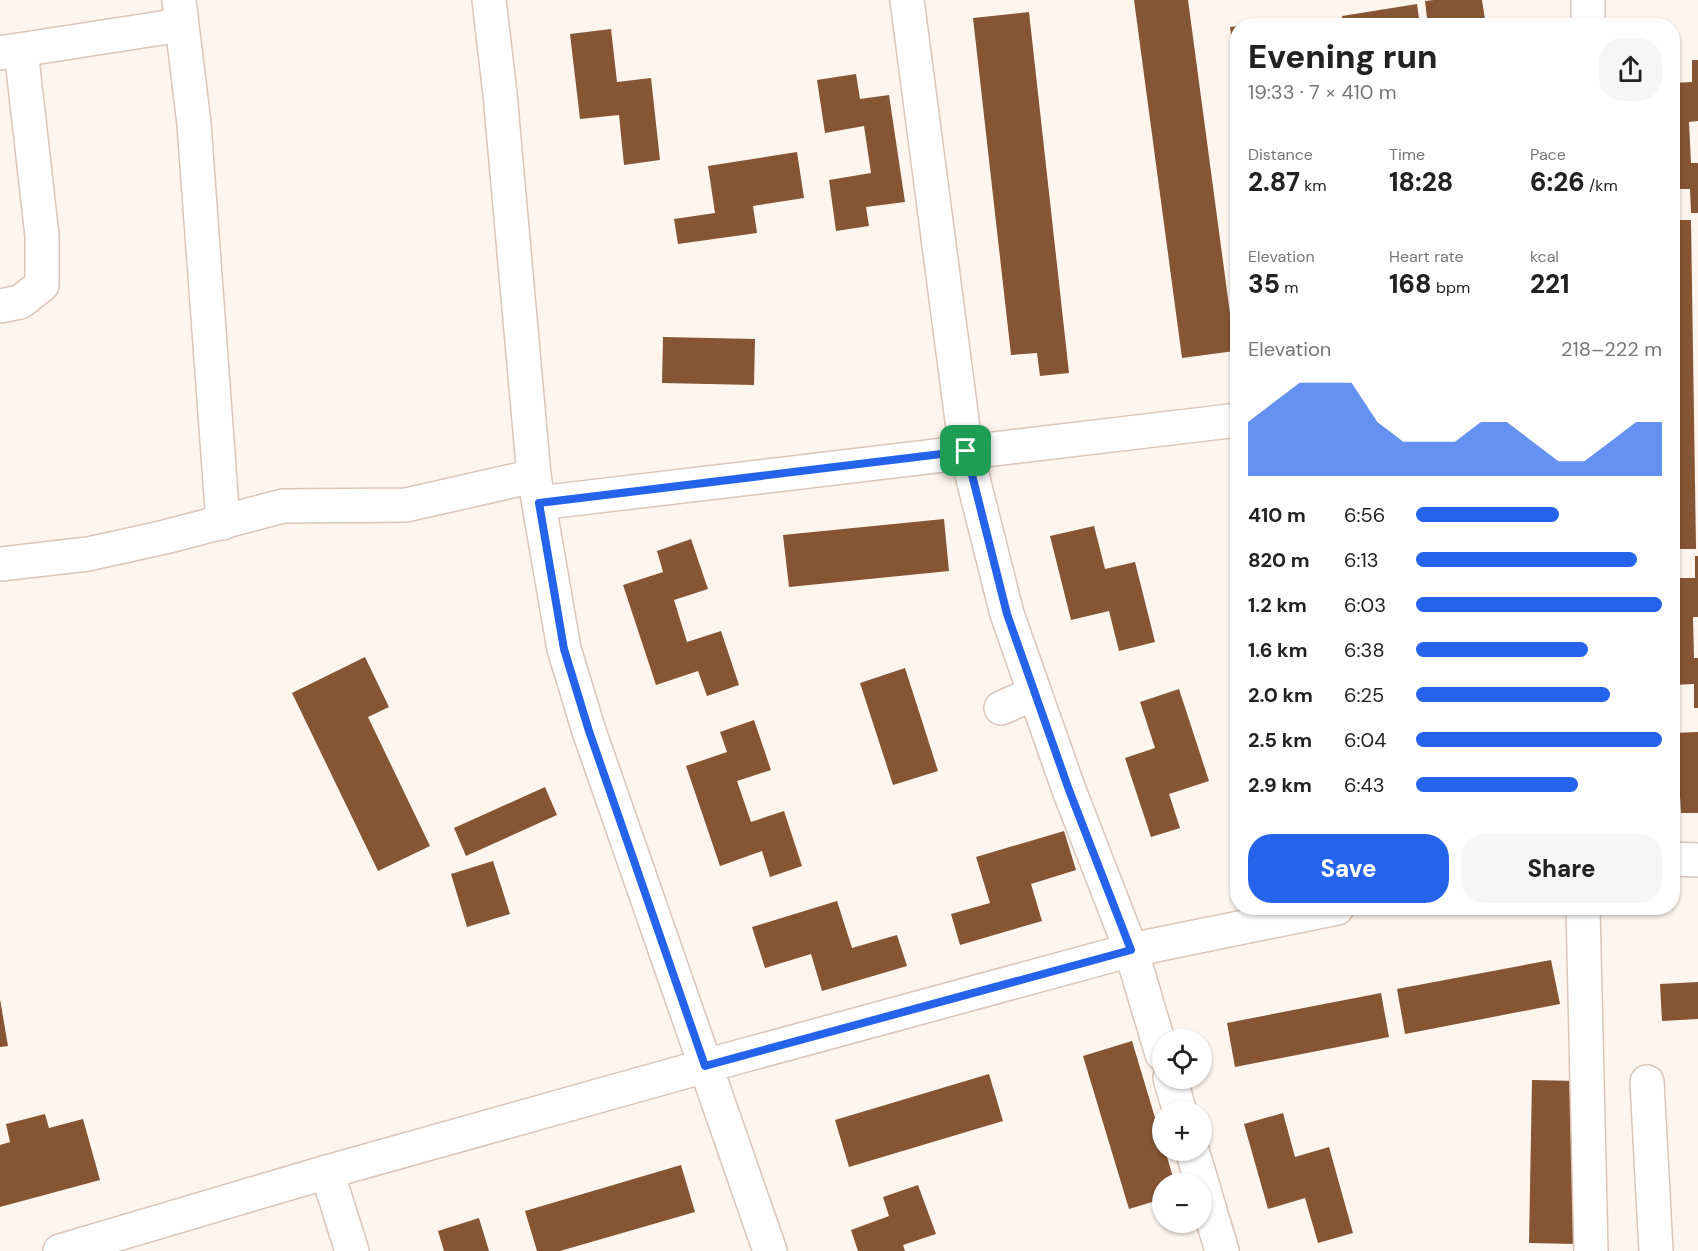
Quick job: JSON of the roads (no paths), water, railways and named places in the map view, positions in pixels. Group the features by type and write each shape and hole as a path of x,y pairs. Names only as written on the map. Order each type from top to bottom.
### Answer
{"street":[{"path":"489,0 537,489 564,649 589,731 770,1251"},
{"path":"907,0 966,451 1007,614 1069,790 1131,950 1155,1029"},
{"path":"1588,0 1588,18"},
{"path":"0,306 20,302 42,285 42,236 11,51 180,12 194,124 223,523"},
{"path":"0,564 88,554 223,523 283,506 406,505 537,489 966,451 1230,421"},
{"path":"1001,708 1035,693"},
{"path":"1680,859 1698,860"},
{"path":"60,1251 705,1066 1131,950 1303,915"},
{"path":"1583,915 1591,1251"},
{"path":"1647,1082 1656,1251"},
{"path":"1195,1161 1222,1251"},
{"path":"327,1173 352,1251"}]}
